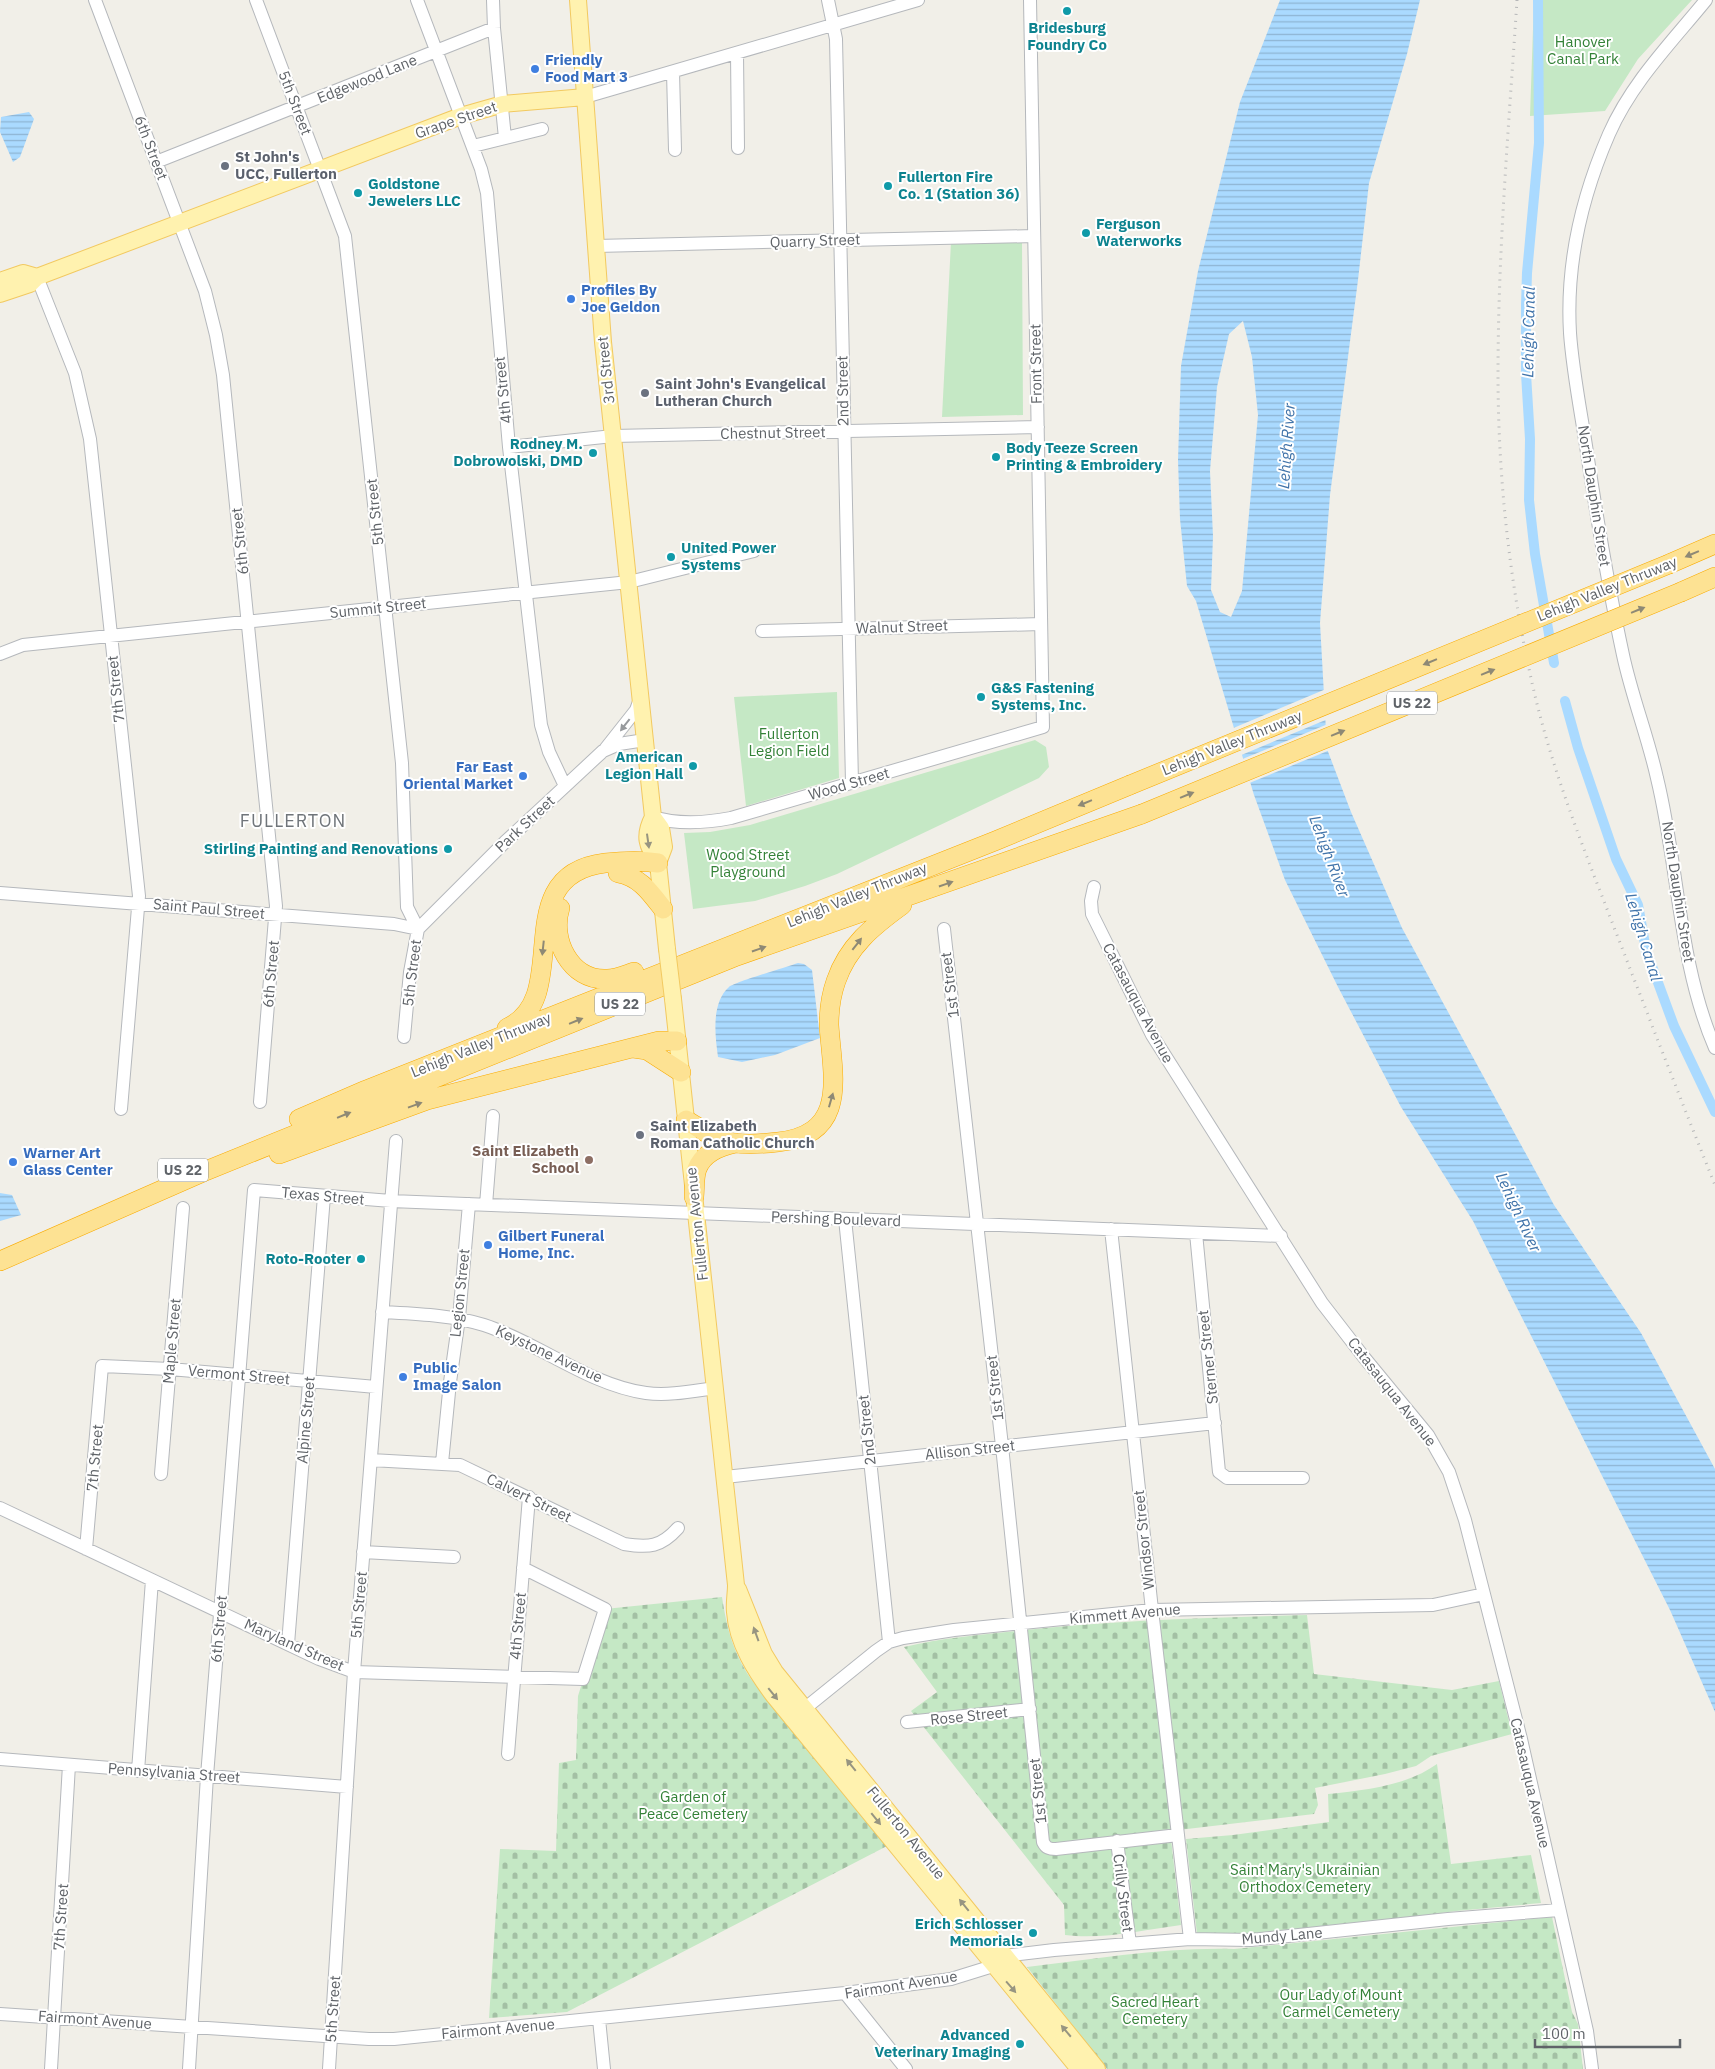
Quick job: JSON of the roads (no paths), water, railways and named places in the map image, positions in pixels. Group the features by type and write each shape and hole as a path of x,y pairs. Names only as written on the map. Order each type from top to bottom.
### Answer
{"highway":[{"name":"Lehigh Valley Thruway","path":"0,1249 366,1090 995,841 1715,544"},
{"name":"Lehigh Valley Thruway","path":"0,1261 203,1172 737,956 1142,814 1715,577"},
{"path":"366,1090 511,1026 523,1016 532,1004 538,991 548,908 555,892 568,878 583,868 599,864 638,859 658,863"},
{"path":"658,863 641,870 594,877 581,882 565,898 559,911 557,924 562,949 569,962 586,975 608,979 743,940"},
{"path":"618,873 628,875 640,882 663,909"},
{"path":"686,1120 722,1140 738,1143 771,1143 790,1140 812,1129 824,1117 834,1093 829,1024 832,996 840,970 854,946 864,936 919,893"},
{"path":"106,1215 427,1100 659,1041 677,1041"},
{"path":"633,1048 647,1050 680,1072"},
{"path":"695,1205 697,1168 701,1162 717,1148 738,1143"}],"main road":[{"name":"3rd Street","path":"578,0 596,246 613,436 645,740"},
{"name":"Grape Street","path":"0,294 30,284 37,277 461,116 502,104 585,96"},
{"name":"Grape Street","path":"0,281 23,273 37,277"},
{"name":"Fullerton Avenue","path":"645,740 653,817 646,830 649,848 658,863 736,1585 764,1654 799,1714 999,1961 1079,2069"},
{"name":"Fullerton Avenue","path":"999,1961 1097,2069"}],"street":[{"name":"6th Street","path":"95,0 204,291 216,334 223,375 275,897 260,1102"},
{"name":"5th Street","path":"256,0 345,236 402,763 407,907 418,929 411,966 404,1037"},
{"name":"4th Street","path":"417,0 473,146 487,193 509,447 541,725 549,752 566,786"},
{"path":"493,0 505,138"},
{"name":"2nd Street","path":"828,0 834,25 852,783"},
{"name":"Grape Street","path":"585,96 918,0"},
{"name":"Front Street","path":"1030,0 1043,727"},
{"name":"North Dauphin Street","path":"1706,0 1641,78 1610,134 1598,162 1578,233 1573,260 1570,309 1573,358 1604,562 1623,656 1656,774 1668,826 1682,933 1690,972 1702,1015 1715,1048"},
{"name":"Edgewood Lane","path":"156,162 494,28"},
{"path":"736,53 738,148"},
{"path":"673,72 675,150"},
{"path":"473,146 542,129"},
{"name":"Quarry Street","path":"596,246 1034,236"},
{"name":"7th Street","path":"37,277 75,373 90,439 139,904 121,1109"},
{"name":"Chestnut Street","path":"509,447 613,436 1038,427"},
{"name":"Summit Street","path":"0,654 23,645 629,582 754,551"},
{"name":"Walnut Street","path":"762,631 1041,624"},
{"path":"603,751 636,710 641,697"},
{"name":"Wood Street","path":"653,817 668,822 720,820 1043,727"},
{"name":"Park Street","path":"418,929 506,842 603,751 619,744 645,740"},
{"name":"Catasauqua Avenue","path":"1094,887 1090,901 1092,914 1152,1035 1281,1236 1322,1304 1428,1435 1455,1488 1521,1739 1588,2031 1592,2069"},
{"name":"Saint Paul Street","path":"0,896 139,904 394,924 418,929"},
{"name":"1st Street","path":"944,929 978,1224 1043,1842 1045,1846"},
{"path":"486,1205 493,1116"},
{"name":"5th Street","path":"329,2069 354,1672 396,1141"},
{"name":"6th Street","path":"190,2069 207,1776 254,1190"},
{"name":"Texas Street","path":"254,1190 391,1201"},
{"name":"Alpine Street","path":"288,1644 324,1196"},
{"name":"Pershing Boulevard","path":"391,1201 486,1205 695,1205 845,1219 1281,1236"},
{"name":"Legion Street","path":"442,1463 459,1318 469,1204"},
{"name":"Maple Street","path":"161,1474 183,1208"},
{"name":"2nd Street","path":"845,1219 889,1642"},
{"name":"Windsor Street","path":"1111,1230 1190,1939"},
{"name":"Sterner Street","path":"1196,1233 1219,1472 1228,1478 1303,1478"},
{"name":"Keystone Avenue","path":"382,1312 459,1318 509,1334 626,1389 656,1393 715,1388"},
{"name":"7th Street","path":"86,1549 102,1366"},
{"name":"Vermont Street","path":"102,1366 170,1369 376,1387"},
{"name":"Allison Street","path":"724,1477 1215,1423"},
{"name":"Calvert Street","path":"371,1460 460,1465 624,1544 647,1547 659,1544 670,1537 678,1528"},
{"name":"4th Street","path":"508,1754 529,1497"},
{"name":"Maryland Street","path":"0,1508 319,1659 354,1672 583,1679 605,1609 523,1568"},
{"path":"363,1552 454,1557"},
{"path":"138,1770 152,1580"},
{"name":"Kimmett Avenue","path":"799,1714 889,1642 903,1638 954,1630 1152,1610 1433,1605 1484,1594"},
{"name":"Rose Street","path":"907,1722 1030,1709"},
{"name":"Pennsylvania Street","path":"0,1759 347,1787"},
{"name":"7th Street","path":"51,2069 69,1765"},
{"name":"Crilly Street","path":"1045,1846 1056,1849 1178,1835"},
{"name":"Crilly Street","path":"1117,1842 1130,1944"},
{"name":"Mundy Lane","path":"999,1961 1054,1950 1190,1939 1251,1940 1468,1917 1559,1910"},
{"name":"Fairmont Avenue","path":"0,2014 369,2039 394,2039 600,2020 845,1994 950,1980 999,1961"},
{"path":"845,1994 906,2069"},
{"path":"600,2020 604,2069"}],"water":[{"name":"Lehigh River","path":"1280,0 1420,0 1407,54 1369,183 1330,495 1320,623 1327,749 1351,812 1402,928 1554,1205 1641,1333 1715,1469 1715,1712 1670,1610 1473,1221 1401,1107 1285,880 1254,795 1196,601 1187,586 1180,519 1178,460 1181,366 1198,271 1240,102","holes":["1243,321 1252,357 1258,415 1242,591 1231,617 1220,612 1211,590 1213,536 1210,471 1217,387 1229,334"]},
{"path":"29,112 34,119 20,157 13,162 0,132 1,117"},
{"path":"798,963 804,964 812,970 820,1038 775,1055 742,1062 718,1057 716,1020 719,1002 723,994 733,985"},
{"path":"0,1193 12,1195 21,1215 0,1221"}],"waterway":[{"name":"Lehigh Canal","path":"1538,0 1539,143 1527,273 1526,305 1526,374 1530,439 1529,500 1535,554 1554,663"},
{"name":"Lehigh Canal","path":"1565,701 1578,748 1616,859 1638,905 1646,950 1674,1026 1715,1112"}],"railway":[{"path":"1517,0 1502,233 1498,374 1500,450 1506,527 1523,640 1538,709 1556,771 1577,832 1715,1185"}],"place":[{"name":"Bridesburg Foundry Co","path":"1067,11"},
{"name":"Friendly Food Mart 3","path":"535,69"},
{"name":"St John's UCC, Fullerton","path":"225,166"},
{"name":"Fullerton Fire Co. 1 (Station 36)","path":"888,186"},
{"name":"Goldstone Jewelers LLC","path":"358,193"},
{"name":"Ferguson Waterworks","path":"1086,233"},
{"name":"Profiles By Joe Geldon","path":"571,299"},
{"name":"Saint John's Evangelical Lutheran Church","path":"645,393"},
{"name":"Rodney M. Dobrowolski, DMD","path":"593,453"},
{"name":"Body Teeze Screen Printing & Embroidery","path":"996,457"},
{"name":"United Power Systems","path":"671,557"},
{"name":"G&S Fastening Systems, Inc.","path":"981,697"},
{"name":"American Legion Hall","path":"693,766"},
{"name":"Far East Oriental Market","path":"523,776"},
{"name":"Stirling Painting and Renovations","path":"448,849"},
{"name":"Saint Elizabeth Roman Catholic Church","path":"640,1135"},
{"name":"Saint Elizabeth School","path":"589,1160"},
{"name":"Warner Art Glass Center","path":"13,1162"},
{"name":"Gilbert Funeral Home, Inc.","path":"488,1245"},
{"name":"Roto-Rooter","path":"361,1259"},
{"name":"Public Image Salon","path":"403,1377"},
{"name":"Erich Schlosser Memorials","path":"1033,1933"},
{"name":"Advanced Veterinary Imaging","path":"1020,2044"}],"district":[{"name":"FULLERTON","path":"293,821"}],"park label":[{"name":"Hanover Canal Park","path":"1583,50"},
{"name":"Fullerton Legion Field","path":"789,742"},
{"name":"Wood Street Playground","path":"748,864"},
{"name":"Garden of Peace Cemetery","path":"693,1806"},
{"name":"Saint Mary's Ukrainian Orthodox Cemetery","path":"1305,1878"},
{"name":"Our Lady of Mount Carmel Cemetery","path":"1341,2004"},
{"name":"Sacred Heart Cemetery","path":"1155,2010"}]}
